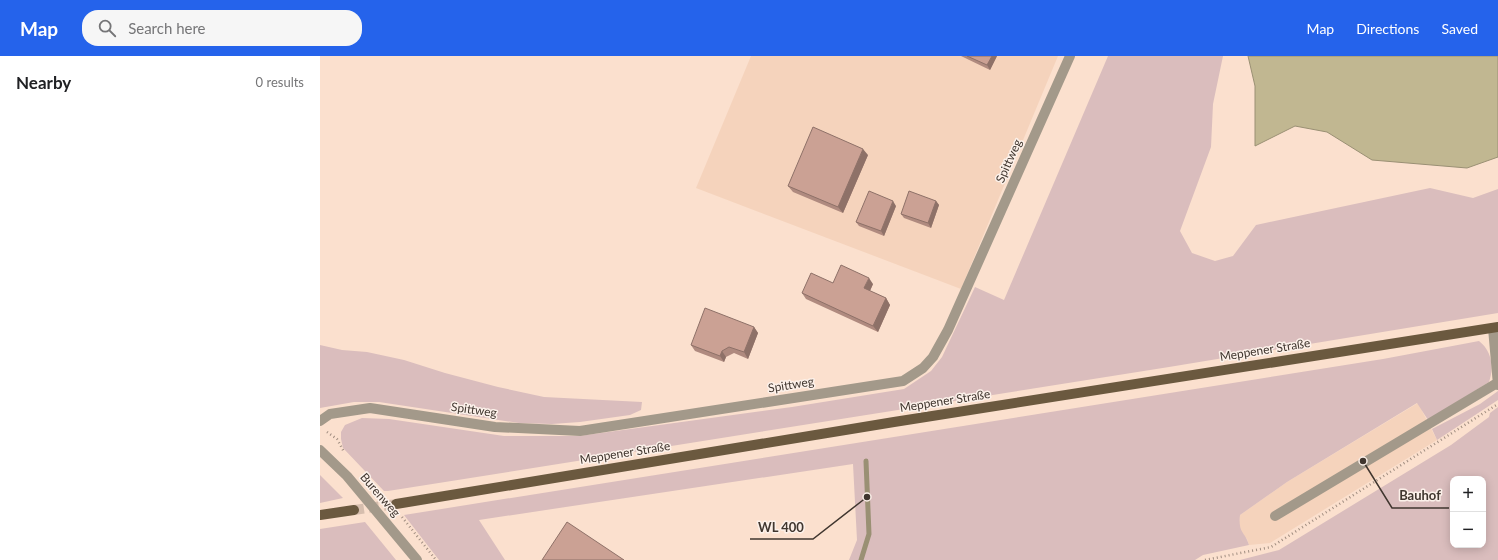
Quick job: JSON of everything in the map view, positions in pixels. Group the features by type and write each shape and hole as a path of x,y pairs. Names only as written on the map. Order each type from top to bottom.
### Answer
{"main road":[{"name":"Meppener Straße","path":"396,504 902,421 1496,327"},
{"path":"320,515 354,510"}],"street":[{"name":"Spittweg","path":"320,421 330,414 370,408 495,426 580,431 903,381 923,368 933,358 948,330 1070,56"},
{"path":"1275,516 1498,384 1496,327"},
{"name":"Burenweg","path":"320,450 347,476 417,560"}],"path":[{"path":"1205,560 1207,558 1271,548 1498,404"},
{"path":"326,431 337,439 347,457"}],"shaded area":[{"path":"751,56 1058,56 961,289 696,188"},
{"path":"1108,56 1223,56 1213,104 1211,147 1180,231 1192,253 1215,261 1233,256 1256,225 1430,188 1473,198 1498,189 1498,313 1169,367 388,491 384,491 343,448 341,432 345,425 362,418 389,419 504,436 579,436 792,407 904,389 931,371 942,357 975,287 1004,300"},
{"path":"1248,56 1498,56 1498,157 1467,168 1372,160 1327,132 1295,126 1255,146 1255,86"},
{"path":"1479,341 1487,350 1491,360 1491,377 1489,382 1428,420 1417,403 1287,482 1240,515 1240,526 1249,545 1203,555 1195,560 849,560 857,540 853,464 479,520 505,560 439,560 404,515 1383,359"},
{"path":"320,345 342,350 367,352 404,360 445,373 544,397 642,402 641,410 630,415 580,422 552,424 519,423 379,402 354,402 320,408"},
{"path":"1498,391 1498,400 1437,440 1432,429 1480,404"},
{"path":"1418,403 1437,440 1270,543 1249,545 1247,539 1241,533 1239,524 1240,515 1287,482"},
{"path":"1498,407 1498,560 1240,560 1279,550 1451,445 1489,417 1490,413"},
{"path":"320,475 343,498 320,503"},
{"path":"365,522 396,560 320,560 320,529"}],"building":[{"path":"967,56 992,56 987,65"},
{"path":"813,127 863,149 838,207 788,186"},
{"path":"869,191 893,201 881,231 856,222"},
{"path":"909,191 936,201 928,223 901,214"},
{"path":"841,265 869,278 864,288 886,298 873,326 802,293 811,273 833,283"},
{"path":"705,308 754,327 744,352 729,347 722,351 720,356 691,345"},
{"path":"567,522 624,560 542,560"}],"waterway":[{"path":"861,560 869,534 866,461"}],"tunnel":[{"path":"354,510 396,504"}],"place":[{"name":"Bauhof","path":"1363,461"},
{"name":"WL 400","path":"867,497"}]}
